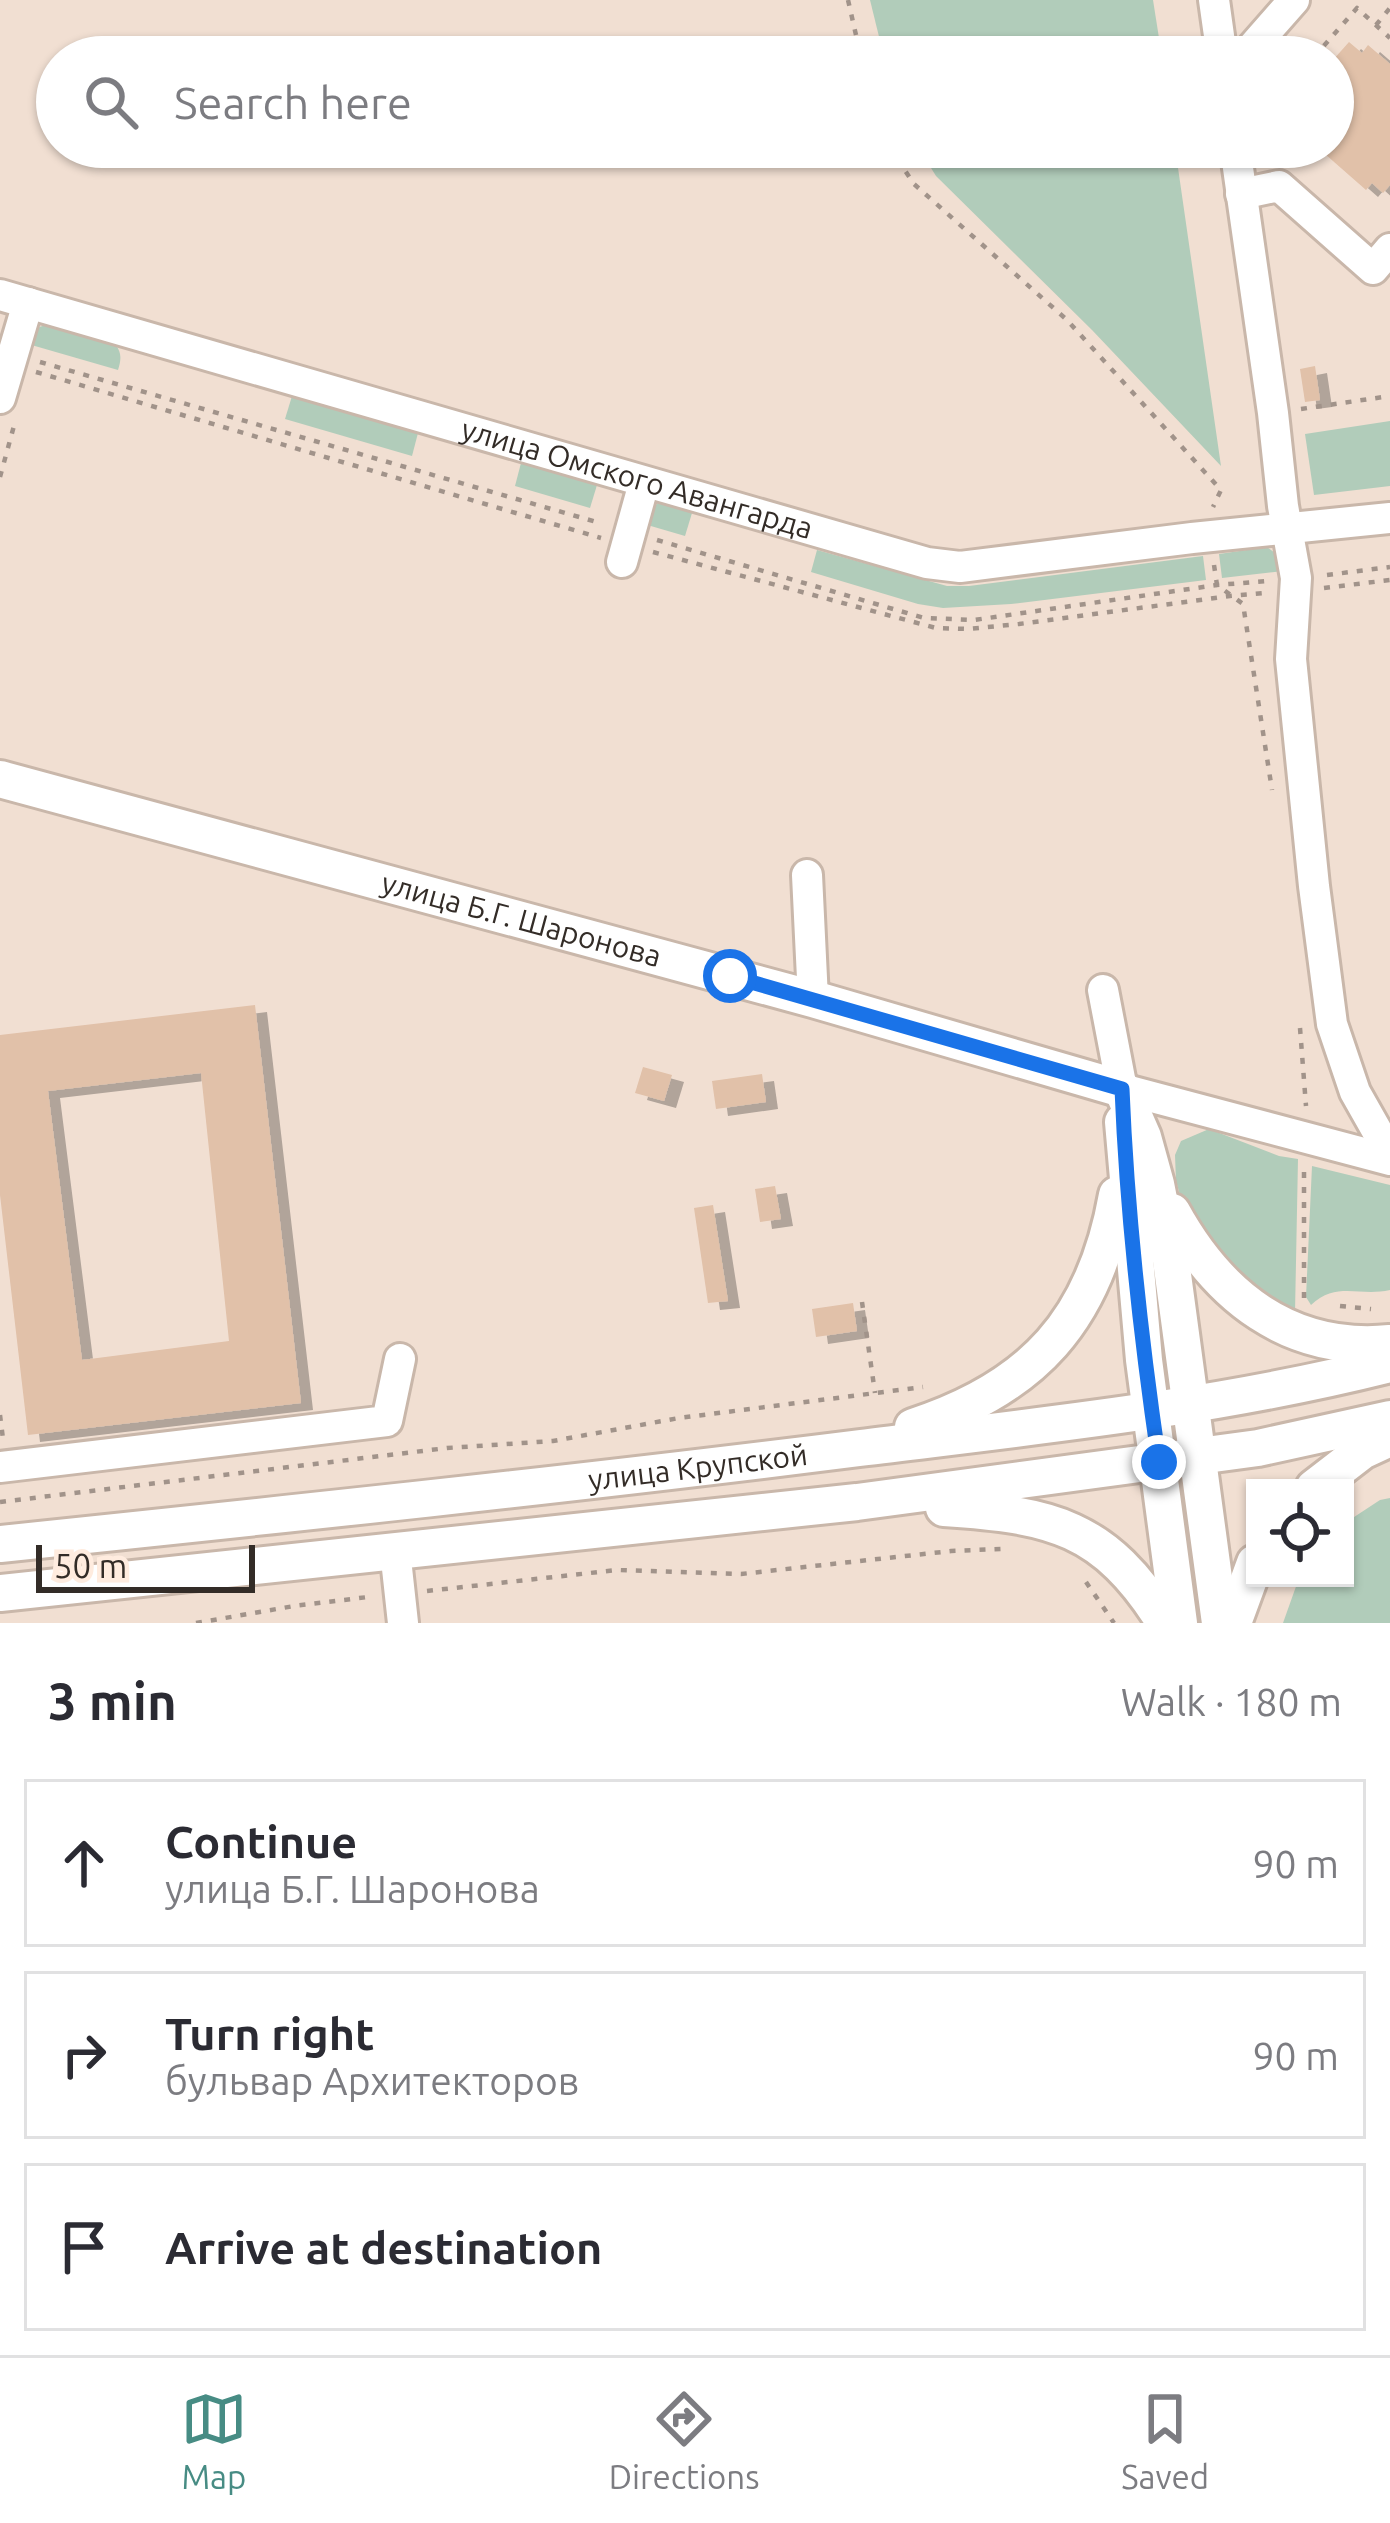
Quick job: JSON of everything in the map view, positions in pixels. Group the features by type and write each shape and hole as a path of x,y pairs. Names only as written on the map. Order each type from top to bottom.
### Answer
{"main road":[{"name":"улица Б.Г. Шаронова","path":"0,779 813,999 1122,1089"},
{"path":"1122,1089 1151,1410 1179,1623"},
{"path":"1122,1089 1143,1137 1171,1259 1220,1623"},
{"path":"844,1450 940,1418 997,1391 1033,1364 1066,1327 1096,1276 1110,1237 1124,1150"},
{"path":"1156,1184 1188,1241 1226,1288 1263,1316 1315,1338 1390,1343"},
{"name":"улица Крупской","path":"0,1544 675,1472 1192,1404 1390,1364"},
{"name":"улица Крупской","path":"0,1593 856,1502 1258,1448 1390,1418"},
{"path":"1326,1479 1362,1451 1390,1438"},
{"path":"856,1502 1041,1518 1109,1555 1165,1623"},
{"path":"1234,1623 1247,1587"}],"street":[{"path":"1214,0 1219,36"},
{"path":"1262,36 1294,0"},
{"path":"1238,168 1298,592 1291,659 1332,1024 1355,1092 1390,1157"},
{"path":"1241,194 1279,186 1373,268 1390,249"},
{"path":"0,398 10,364 14,299"},
{"name":"улица Омского Авангарда","path":"14,299 926,563 960,567 1390,518"},
{"path":"624,554 644,483"},
{"path":"807,875 813,999"},
{"path":"1103,990 1122,1089"},
{"name":"улица Б.Г. Шаронова","path":"1122,1089 1390,1157"},
{"path":"0,1467 387,1420 400,1359"},
{"path":"395,1550 401,1608"}],"path":[{"path":"848,0 856,36"},
{"path":"1332,36 1357,8 1390,38"},
{"path":"1376,25 1390,8"},
{"path":"903,168 914,184 1067,320 1221,490 1208,516"},
{"path":"10,364 624,554 936,628 1018,624 1390,580"},
{"path":"1273,413 1390,396"},
{"path":"1217,585 1243,604 1275,807"},
{"path":"1299,1014 1306,1118"},
{"path":"1304,1155 1304,1308"},
{"path":"0,1502 447,1448 553,1441 679,1418 875,1393 862,1302"},
{"path":"196,1623 294,1606 401,1608 617,1570 741,1574 1007,1549"},
{"path":"1081,1576 1114,1623"}],"green space":[{"path":"870,0 1153,0 1159,36 879,36"},
{"path":"931,168 1178,168 1221,466 1092,330"},
{"path":"47,325 116,345 118,370 28,344 34,331"},
{"path":"292,396 418,433 412,456 285,419"},
{"path":"1390,421 1390,486 1314,495 1305,434"},
{"path":"521,463 597,485 590,508 515,486"},
{"path":"658,503 692,513 685,536 644,524 647,513"},
{"path":"1267,547 1283,559 1284,571 1222,578 1219,554"},
{"path":"817,550 947,586 1203,556 1206,580 943,608 811,572"},
{"path":"1209,1129 1298,1159 1295,1313 1259,1297 1186,1216 1176,1181 1175,1155 1181,1141"},
{"path":"1312,1166 1390,1185 1390,1290 1339,1292 1311,1305 1306,1297"},
{"path":"1390,1498 1390,1623 1283,1623 1296,1587 1354,1587 1354,1517"}],"building":[{"path":"1368,45 1390,64 1390,185 1383,193 1372,183 1366,190 1341,168 1354,168 1354,46 1362,53"},
{"path":"1315,366 1320,400 1305,402 1300,369"},
{"path":"255,1005 301,1403 28,1435 0,1195 0,1035","holes":["201,1073 229,1341 82,1360 48,1091"]},
{"path":"643,1067 672,1075 664,1101 635,1093"},
{"path":"762,1074 766,1102 716,1109 712,1081"},
{"path":"775,1186 781,1219 760,1222 755,1189"},
{"path":"713,1205 728,1301 708,1303 694,1208"},
{"path":"853,1303 857,1331 816,1337 812,1309"}],"route":[{"path":"730,976 1122,1089 1144,1360 1159,1462"}]}
